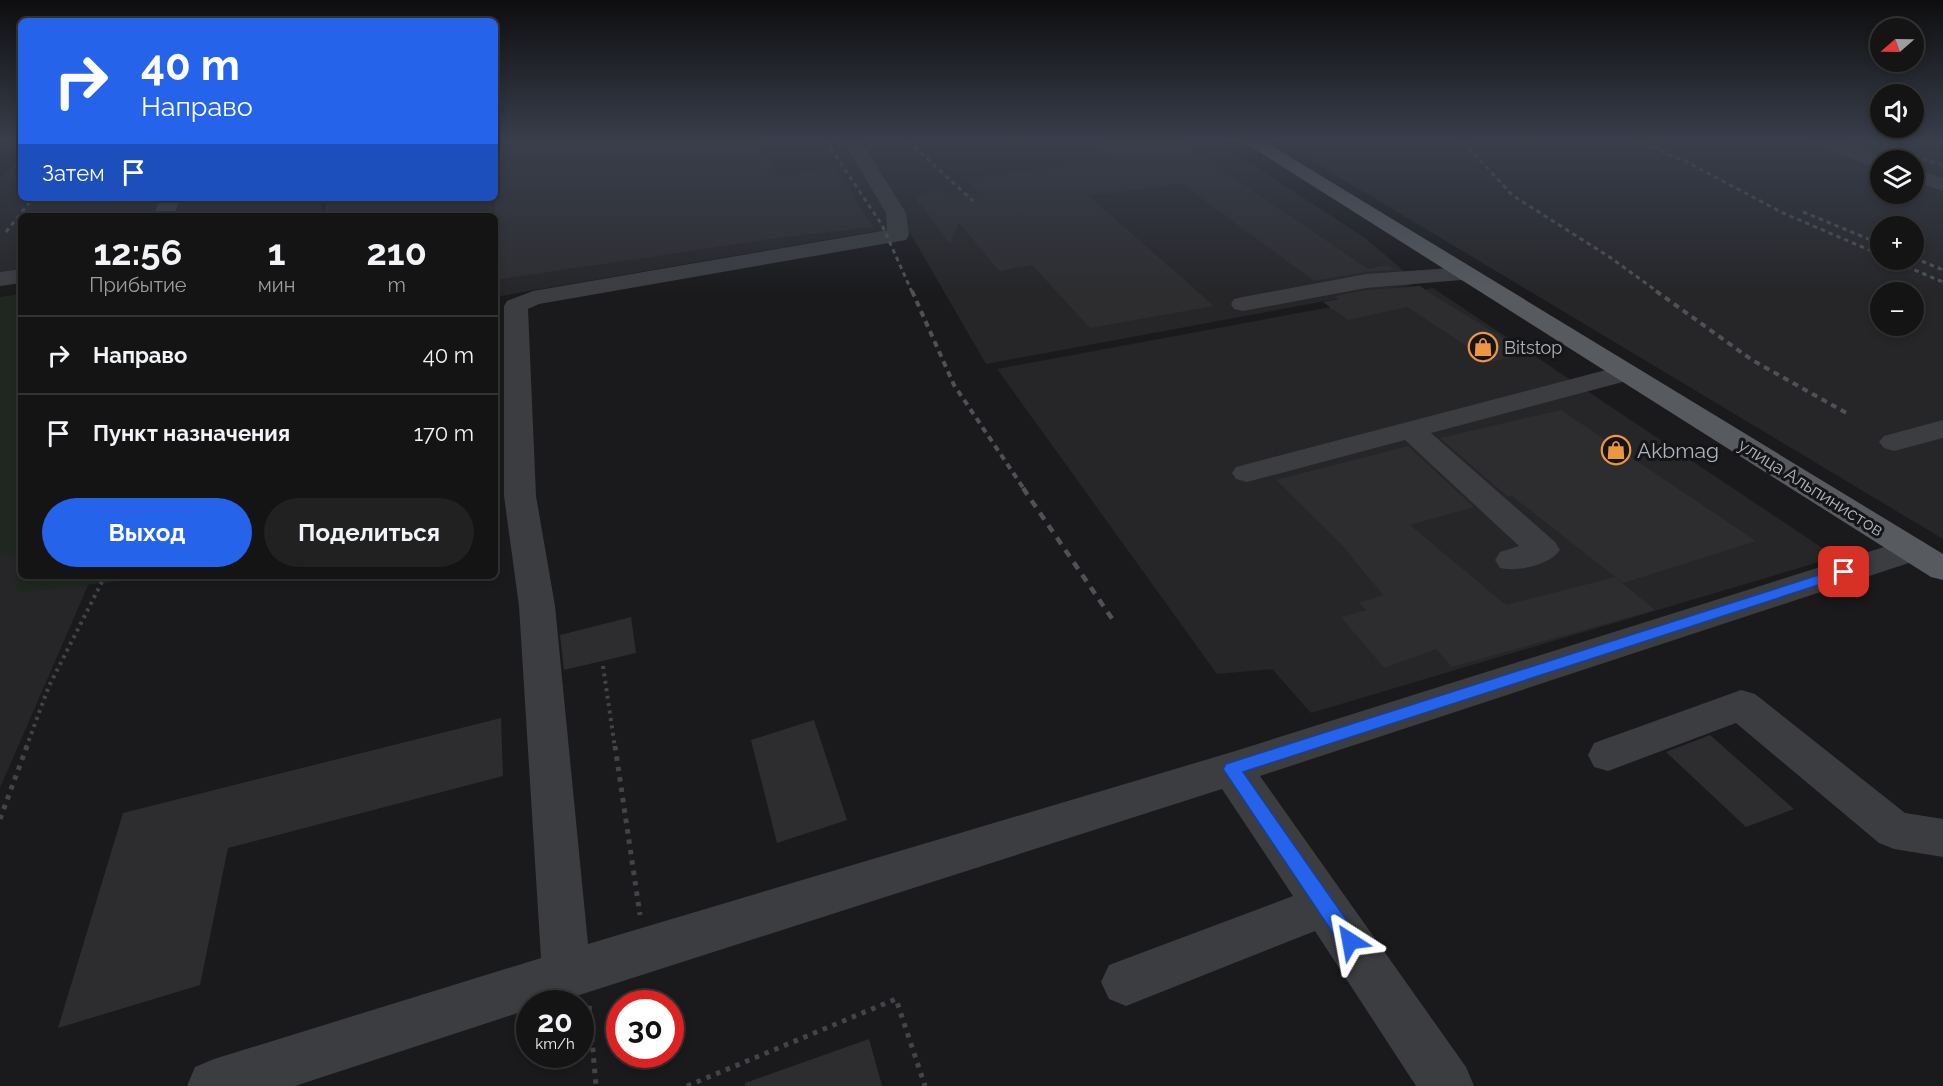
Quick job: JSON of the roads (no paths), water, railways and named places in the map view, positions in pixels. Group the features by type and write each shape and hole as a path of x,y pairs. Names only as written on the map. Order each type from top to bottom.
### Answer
{"main road":[{"name":"улица Альпинистов","path":"1333,192 1928,559"}],"street":[{"path":"576,972 537,606 520,496 516,306 533,298 898,235 896,213 883,192"},
{"path":"1243,304 1366,282 1465,274"},
{"path":"0,279 18,276"},
{"path":"1247,473 1625,373"},
{"path":"1410,429 1543,550 1512,560"},
{"path":"1894,442 1943,429"},
{"path":"214,1086 645,949 1928,559"},
{"path":"1608,755 1741,705 1894,830 1943,838"},
{"path":"1232,769 1447,1086"},
{"path":"1126,982 1326,905"}],"railway":[{"path":"860,192 882,225 912,292"},
{"path":"963,192 973,201"},
{"path":"1509,192 1611,258 1658,292"},
{"path":"1743,192 1783,213 1870,250"},
{"path":"21,213 31,201"},
{"path":"1803,212 1870,239"},
{"path":"6,232 18,217"},
{"path":"1924,262 1943,270"},
{"path":"1915,270 1943,282"},
{"path":"912,291 954,385 1024,489"},
{"path":"1656,291 1752,360 1850,415"},
{"path":"1023,488 1113,620"}],"place":[{"name":"Bitstop","path":"1483,347"},
{"name":"Akbmag","path":"1616,450"}]}
